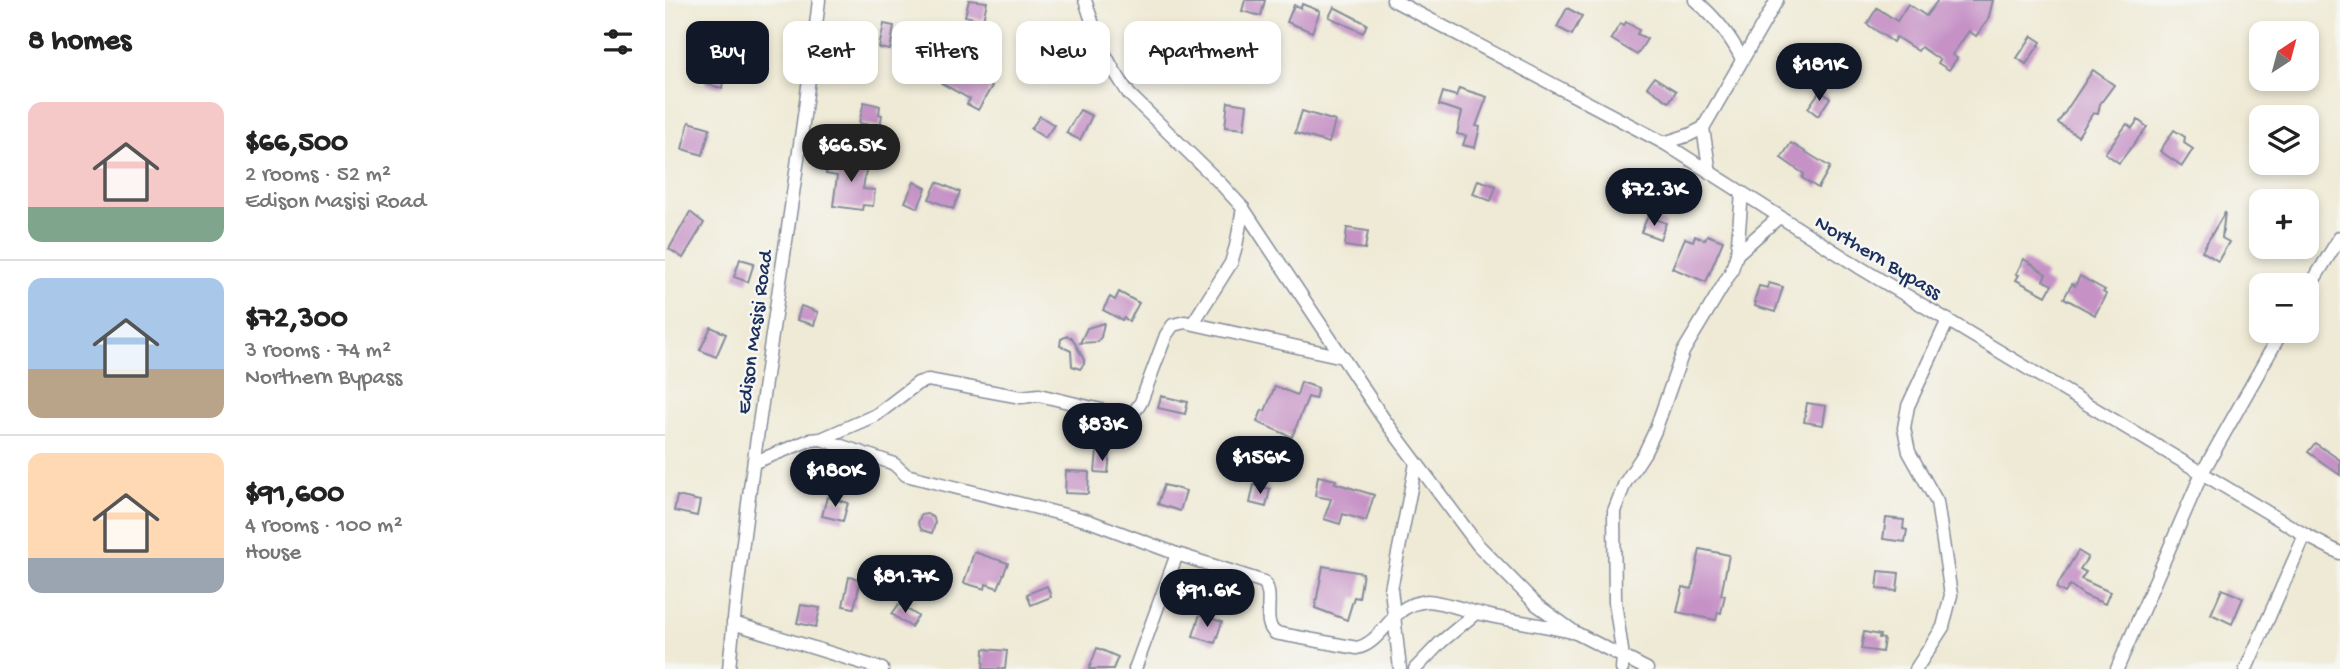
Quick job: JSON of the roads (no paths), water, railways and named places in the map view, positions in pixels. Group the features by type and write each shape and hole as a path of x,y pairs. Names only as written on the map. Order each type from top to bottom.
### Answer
{"street":[{"name":"Edison Masisi Road","path":"729,669 786,236 804,124 818,0"},
{"path":"1085,0 1112,69 1129,94 1243,208 1416,463 1478,545 1538,605 1576,633 1623,663 1647,669"},
{"name":"Northern Bypass","path":"1393,0 1664,143 1948,320 2305,535 2340,553"},
{"path":"1695,0 1715,17 1730,35 1742,59"},
{"path":"1664,143 1703,128 1777,0"},
{"path":"1703,128 1710,173"},
{"path":"1623,663 1615,602 1614,511 1618,497 1655,431 1683,352 1731,272 1737,254 1742,193"},
{"path":"1193,323 1231,263 1243,208"},
{"path":"1737,254 1779,217"},
{"path":"2318,273 2340,237"},
{"path":"1916,669 1943,627 1951,595 1937,502 1909,452 1904,428 1908,406 1948,320"},
{"path":"755,462 810,440 821,439 876,415 918,383 928,380 1021,397 1039,395 1122,415 1130,414 1137,410 1141,402 1166,335 1173,325 1185,322 1343,357"},
{"path":"2117,669 2202,473 2275,343"},
{"path":"821,439 886,461 906,475 1089,521 1177,554 1264,582 1268,588 1269,627 1275,633 1357,648 1373,640 1394,617 1411,605 1429,601 1576,633"},
{"path":"1400,669 1391,589 1416,463"},
{"path":"2246,669 2305,535"},
{"path":"1135,669 1177,554"},
{"path":"1415,669 1441,642 1476,613"},
{"path":"733,623 882,669"}]}
